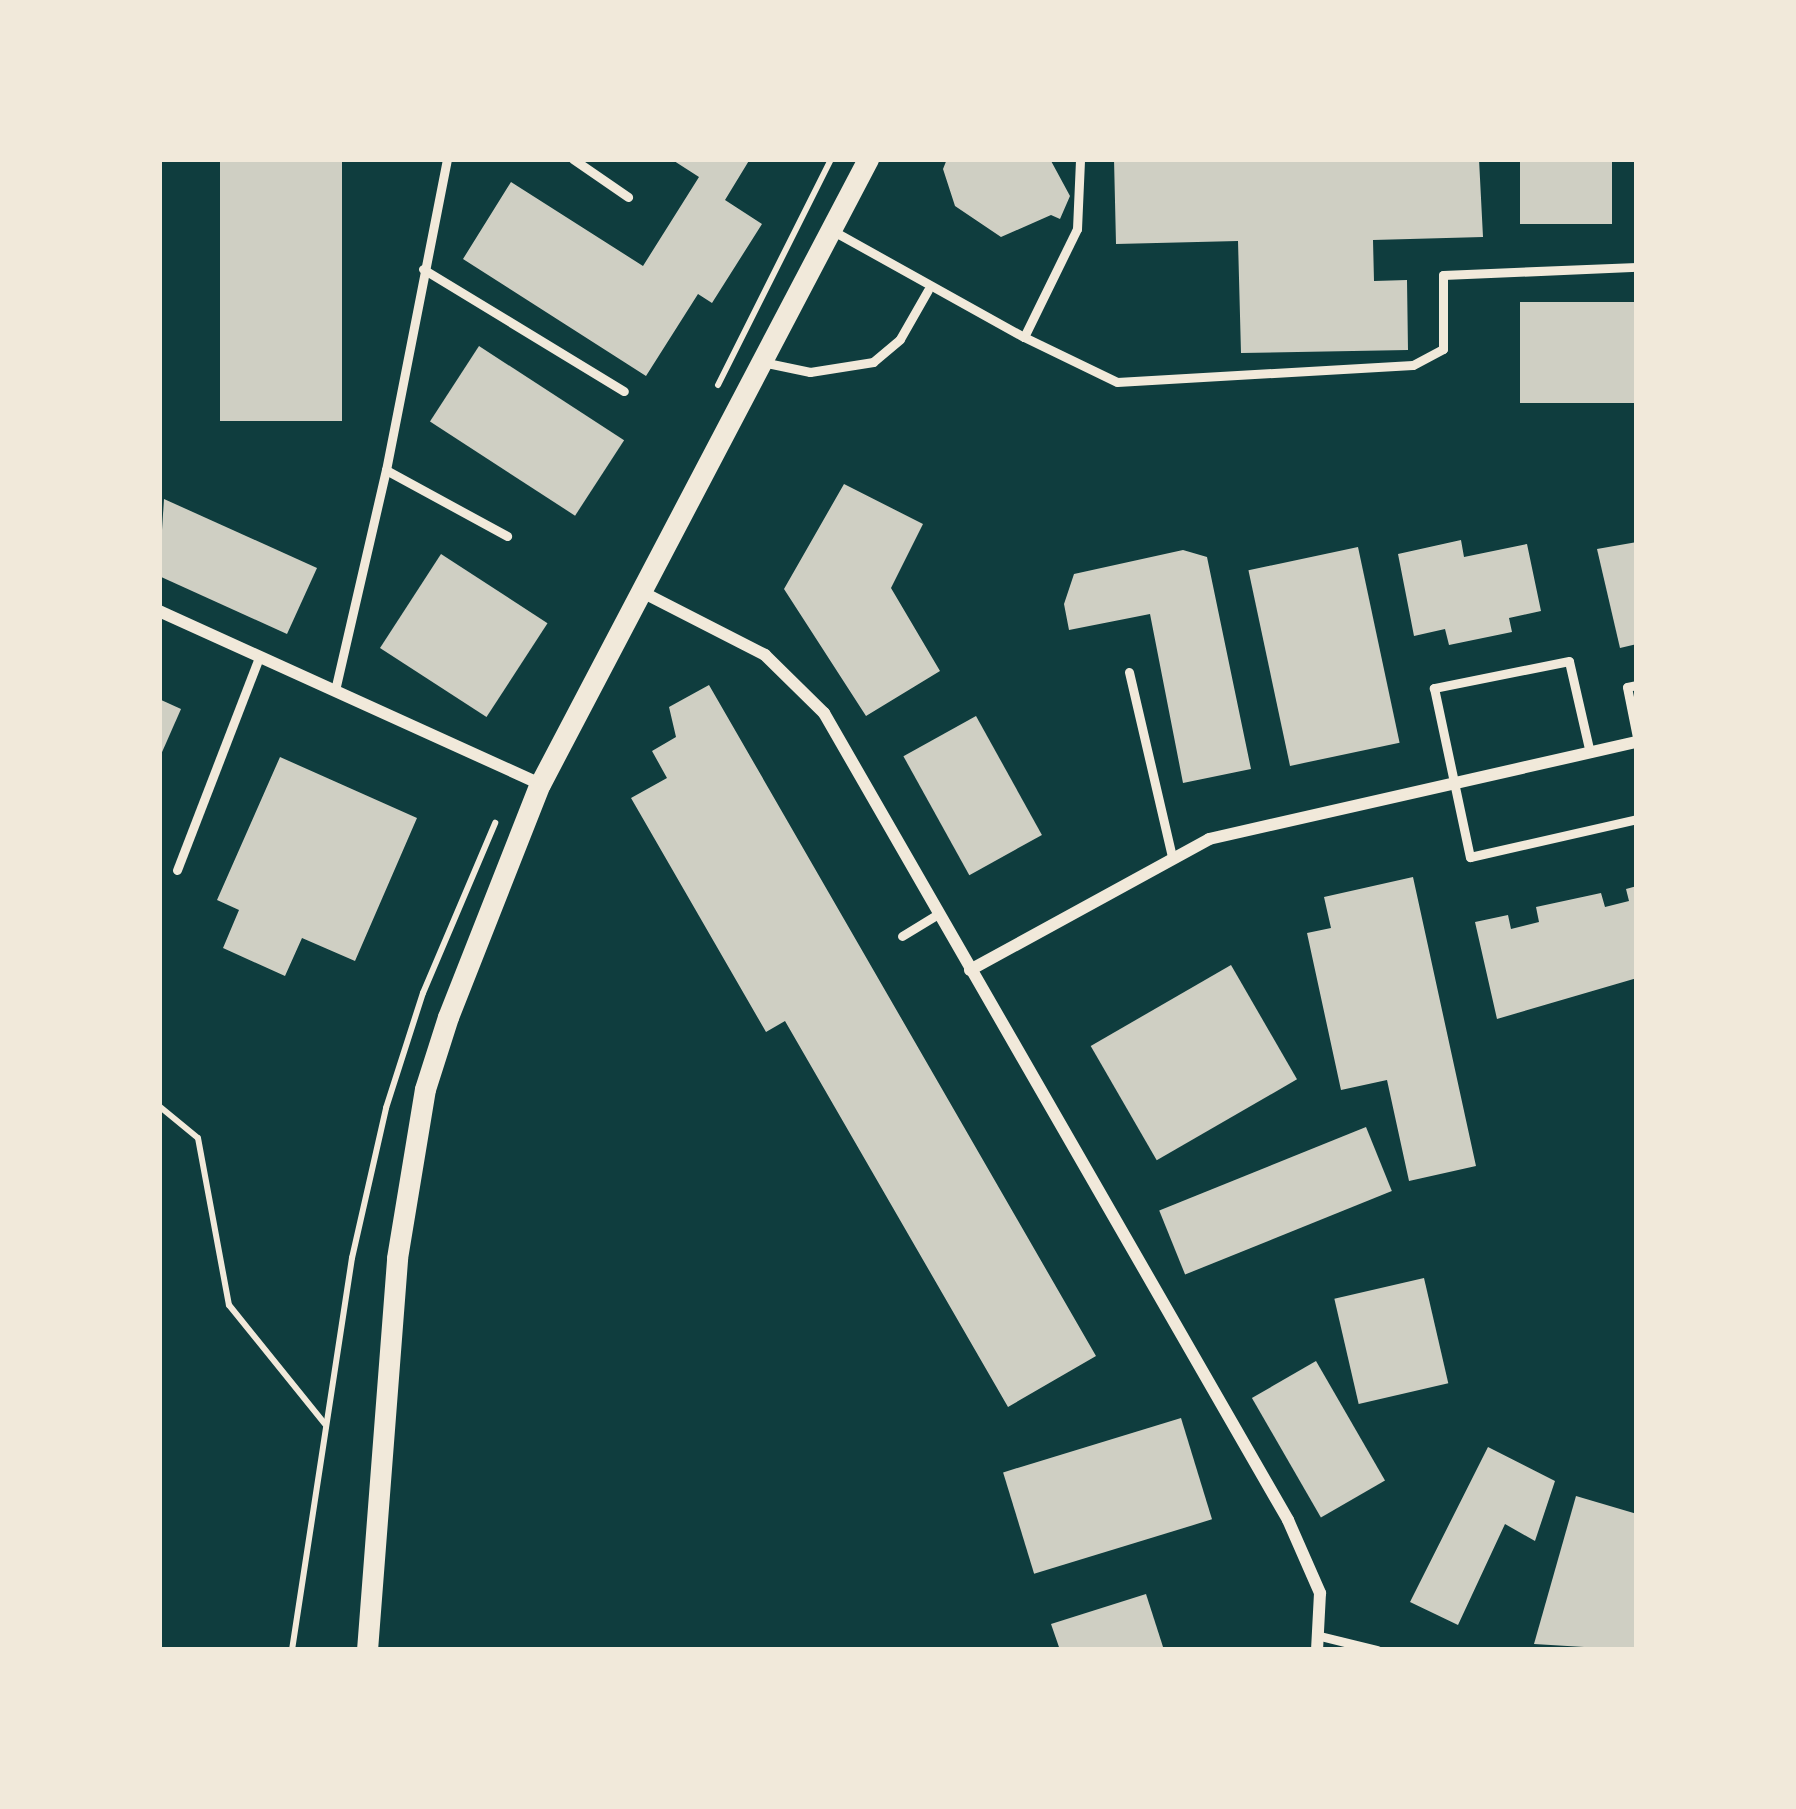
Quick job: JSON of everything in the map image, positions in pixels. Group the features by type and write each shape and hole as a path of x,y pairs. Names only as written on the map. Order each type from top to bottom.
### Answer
{"street":[{"path":"367,1650 397,1258 424,1089 540,784 767,363 868,159"},
{"path":"644,593 765,655 801,686 1288,1520 1320,1593 1318,1643"},
{"path":"159,611 336,686 540,784"},
{"path":"970,970 1209,839 1637,740"}],"lane":[{"path":"336,686 386,470 447,159"},
{"path":"573,159 628,197"},
{"path":"1024,337 1077,229 1080,159"},
{"path":"835,232 928,290 1117,382 1413,365 1443,349 1443,275 1637,266"},
{"path":"423,269 624,391"},
{"path":"767,363 810,372 873,362 900,339 928,290"},
{"path":"386,470 507,536"},
{"path":"177,870 260,655"},
{"path":"1590,753 1569,661 1434,688 1470,856 1637,819"},
{"path":"1129,671 1172,857"},
{"path":"1637,685 1627,687 1637,740"},
{"path":"902,936 938,914"},
{"path":"1318,1643 1377,1650"}],"path":[{"path":"159,1106 199,1138 229,1305 325,1424"},
{"path":"292,1650 352,1258"}],"building":[{"path":"220,159 342,159 342,421 220,421"},
{"path":"671,159 750,159 725,200 762,224 712,303 698,294 646,376 463,259 511,182 643,266 699,177"},
{"path":"947,159 1050,159 1070,196 1060,219 1051,215 1001,237 955,206 943,169"},
{"path":"1114,159 1479,159 1483,237 1373,240 1374,281 1407,280 1408,350 1241,353 1238,241 1116,244"},
{"path":"1520,159 1612,159 1612,224 1520,224"},
{"path":"1520,302 1637,302 1637,403 1520,403"},
{"path":"479,346 624,440 575,516 430,421"},
{"path":"844,484 923,524 891,588 940,671 866,716 784,589"},
{"path":"164,499 317,568 287,634 159,576"},
{"path":"1461,540 1464,557 1527,544 1541,611 1509,618 1512,632 1449,645 1445,629 1414,636 1398,554"},
{"path":"1637,542 1637,644 1620,648 1597,549"},
{"path":"1358,547 1400,743 1290,766 1248,570"},
{"path":"1183,550 1207,557 1251,769 1183,783 1150,614 1069,630 1064,604 1074,574"},
{"path":"441,554 548,623 487,717 380,648"},
{"path":"709,685 1096,1356 1008,1407 785,1021 766,1032 631,798 667,778 652,751 676,737 669,707"},
{"path":"159,699 181,709 159,759"},
{"path":"976,716 1042,835 969,875 903,756"},
{"path":"280,757 417,818 355,961 302,938 285,976 223,948 239,910 217,900"},
{"path":"1413,877 1476,1166 1409,1181 1387,1080 1341,1090 1307,933 1331,928 1324,897"},
{"path":"1637,886 1637,978 1497,1019 1475,922 1508,915 1511,929 1539,922 1536,907 1601,893 1605,907 1629,901 1626,889"},
{"path":"1231,965 1297,1079 1157,1160 1091,1046"},
{"path":"1366,1127 1392,1191 1185,1275 1159,1211"},
{"path":"1424,1278 1448,1383 1359,1404 1334,1299"},
{"path":"1316,1361 1385,1481 1321,1518 1252,1398"},
{"path":"1181,1418 1212,1519 1034,1574 1003,1472"},
{"path":"1488,1447 1555,1481 1535,1541 1505,1524 1458,1625 1410,1602"},
{"path":"1576,1496 1637,1514 1634,1650 1534,1644"},
{"path":"1146,1594 1164,1650 1060,1650 1051,1624"}]}
